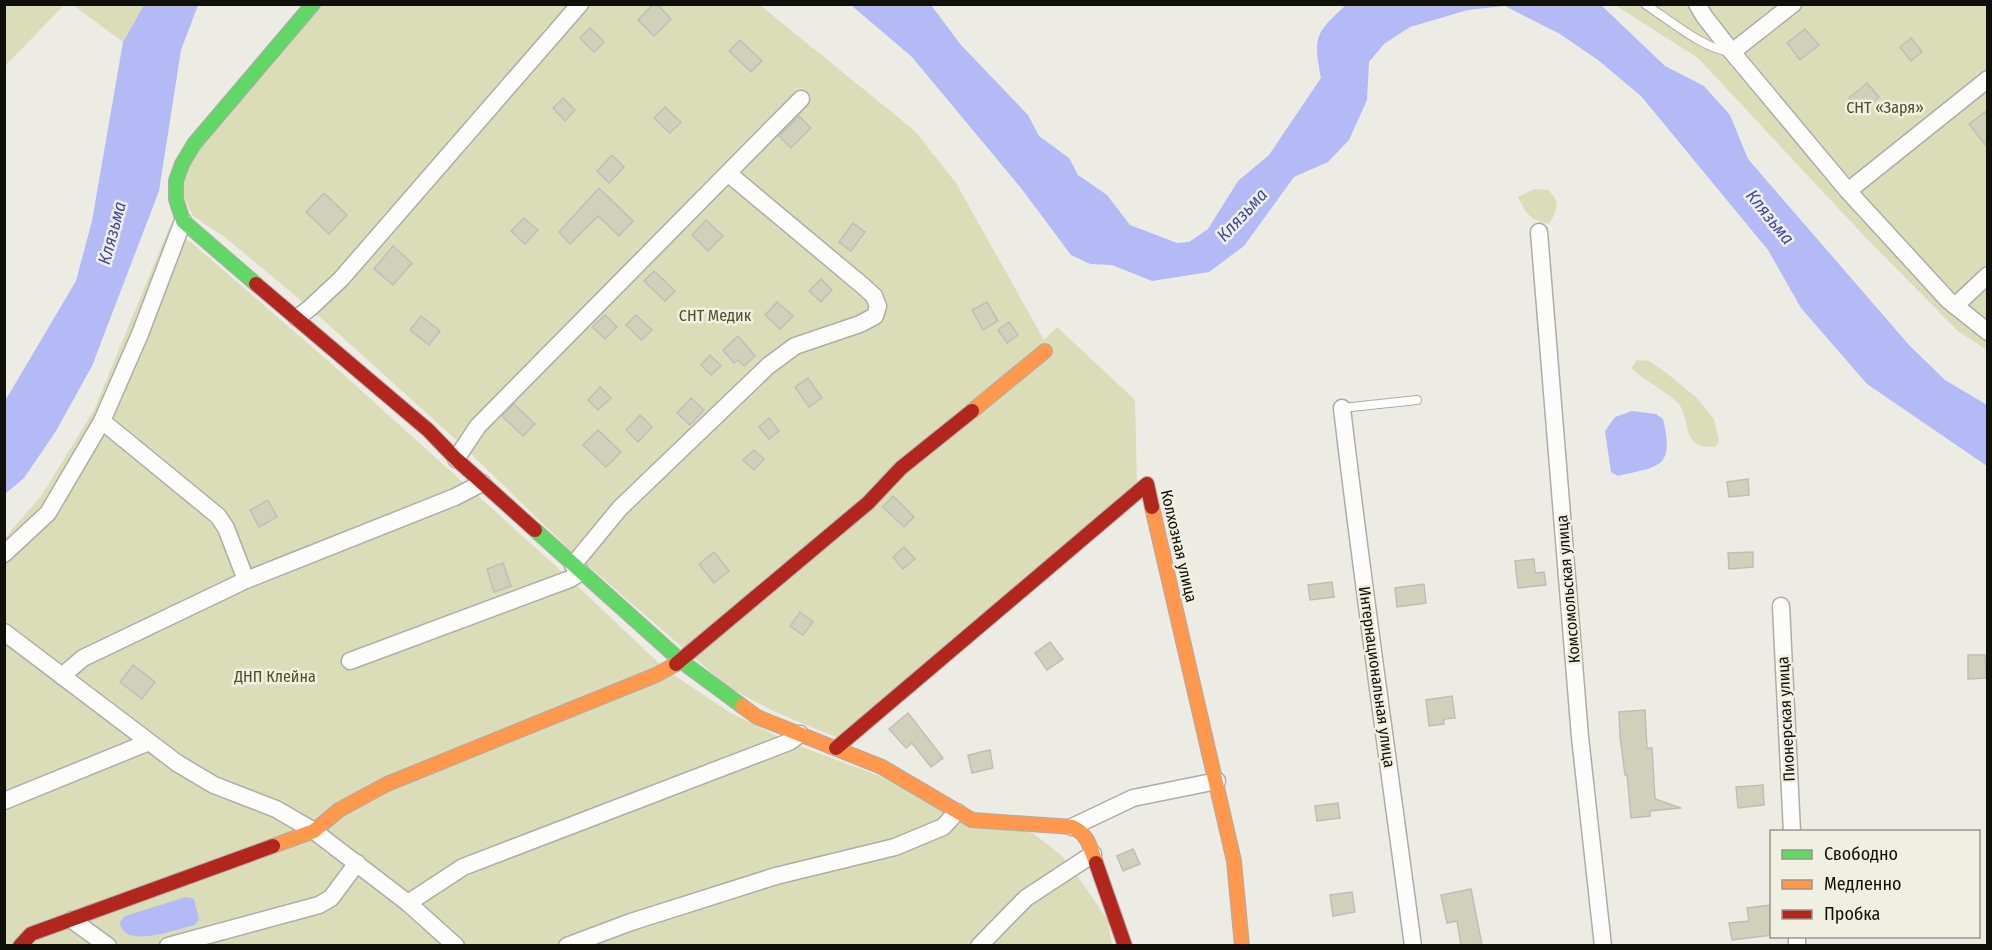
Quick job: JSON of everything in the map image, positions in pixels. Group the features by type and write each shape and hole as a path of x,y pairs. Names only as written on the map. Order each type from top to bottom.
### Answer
{"street":[{"path":"313,4 194,144 180,167 174,184 175,203 183,221 428,430 482,483 681,661 757,717 882,767 972,820 1072,827 1081,831 1088,840 1125,945"},
{"path":"297,318 341,279 580,4"},
{"path":"1697,4 1732,52 1848,191 1955,306 1988,332"},
{"path":"1732,52 1793,4"},
{"path":"1848,191 1988,79"},
{"path":"456,459 478,426 801,99"},
{"path":"350,661 570,579 620,508 768,366 795,346 860,324 875,316 878,306 874,296 729,174"},
{"path":"4,554 48,513 102,421 140,334 183,221"},
{"name":"Комсомольская улица","path":"1539,232 1580,737 1603,945"},
{"path":"1955,306 1988,275"},
{"path":"20,945 31,934 314,831 327,817 345,805 387,784 656,675 681,661 868,503 901,468 1045,351"},
{"name":"Интернациональная улица","path":"1342,408 1359,557 1383,714 1413,945"},
{"path":"102,421 218,516 226,528 246,580"},
{"path":"62,676 83,658 246,580 482,483"},
{"name":"Колхозная улица","path":"836,748 1147,484 1234,861 1242,945"},
{"name":"Пионерская улица","path":"1781,606 1792,830"},
{"path":"4,632 177,764 214,785 276,809 314,831 408,903 456,945"},
{"path":"408,903 464,867 789,742 800,734"},
{"path":"4,801 149,742"},
{"path":"1072,827 1133,798 1217,781"},
{"path":"567,945 776,876 895,848 943,827 957,812"},
{"path":"979,945 1026,898 1093,854"},
{"path":"168,945 319,905 331,898 357,863"},
{"path":"72,920 108,945"}],"lane":[{"path":"1646,4 1704,44 1720,51 1732,52"},
{"path":"1342,408 1417,400"}],"green space":[{"path":"4,5 64,5 5,66"},
{"path":"73,5 144,5 123,42"},
{"name":"СНТ Медик","path":"302,5 760,5 915,131 956,183 1044,340 1057,327 1135,400 1137,485 838,738 775,712 728,687 570,550 464,447 310,308 226,238 193,216 171,170"},
{"name":"СНТ «Заря»","path":"1615,5 1987,5 1987,350 1959,332 1867,239 1698,58"},
{"path":"1534,189 1548,190 1557,203 1549,224 1530,216 1518,197"},
{"name":"ДНП Клейна","path":"169,228 192,243 333,365 570,579 665,669 729,712 789,742 1034,834 1061,855 1078,877 1108,920 1112,945 5,945 4,539 42,495 94,410"},
{"path":"1637,360 1649,361 1697,398 1714,419 1719,442 1715,447 1695,443 1676,401 1633,370 1632,367"}],"water":[{"name":"Клязьма","path":"144,5 198,5 181,50 159,191 92,366 56,431 24,478 5,494 5,401 76,281 92,221 123,42"},
{"name":"Клязьма","path":"851,5 931,5 961,45 1028,115 1039,136 1069,158 1078,175 1107,195 1130,225 1177,243 1189,242 1208,229 1238,181 1269,155 1321,78 1317,53 1319,37 1328,22 1346,5 1601,5 1665,66 1704,86 1730,115 1748,159 1909,345 1945,380 1987,405 1987,466 1867,384 1801,308 1768,250 1641,96 1598,60 1560,34 1505,6 1468,10 1410,27 1384,44 1369,62 1367,100 1349,140 1328,162 1294,177 1244,246 1209,272 1152,281 1112,265 1090,264 1071,255 1021,188 912,57"},
{"path":"1632,411 1656,414 1663,419 1667,448 1665,456 1653,467 1618,476 1611,472 1605,431 1615,417"},
{"path":"186,897 194,899 199,919 195,925 152,936 130,935 123,930 120,922 125,916"}],"building":[{"path":"653,4 657,4 671,19 654,36 638,20"},
{"path":"590,28 604,42 594,52 580,38"},
{"path":"1805,29 1819,45 1800,60 1787,43"},
{"path":"1911,38 1922,52 1911,61 1900,47"},
{"path":"740,40 762,61 751,72 729,51"},
{"path":"1867,83 1879,97 1861,112 1849,98"},
{"path":"563,98 575,110 565,121 553,108"},
{"path":"665,107 681,122 670,133 654,118"},
{"path":"1988,110 1988,148 1969,124"},
{"path":"799,116 811,128 791,148 779,136"},
{"path":"612,155 624,167 609,183 597,171"},
{"path":"599,188 633,221 619,236 598,216 570,244 559,232"},
{"path":"324,193 347,215 329,234 306,212"},
{"path":"524,218 538,230 525,244 511,231"},
{"path":"706,220 723,236 708,251 692,235"},
{"path":"853,223 865,232 851,251 839,242"},
{"path":"393,246 412,263 393,285 374,269"},
{"path":"654,271 675,291 665,301 644,281"},
{"path":"821,279 832,290 821,302 809,291"},
{"path":"777,302 793,316 780,329 765,315"},
{"path":"987,302 998,321 983,330 972,310"},
{"path":"605,315 617,327 605,339 592,327"},
{"path":"636,315 652,330 641,340 626,325"},
{"path":"421,316 440,331 429,345 410,330"},
{"path":"1009,322 1018,335 1007,343 998,330"},
{"path":"738,336 755,356 744,366 738,360 734,363 723,350"},
{"path":"710,355 721,366 711,375 701,365"},
{"path":"808,378 822,398 809,407 795,387"},
{"path":"600,387 611,398 598,410 588,400"},
{"path":"691,398 704,410 690,425 677,413"},
{"path":"514,404 535,424 523,436 502,416"},
{"path":"640,415 652,427 638,442 626,430"},
{"path":"769,418 779,431 769,439 759,427"},
{"path":"598,430 621,452 606,467 583,445"},
{"path":"754,450 764,459 754,470 743,460"},
{"path":"1748,479 1749,495 1729,497 1727,482"},
{"path":"893,496 914,517 904,527 883,507"},
{"path":"268,500 277,517 259,527 250,510"},
{"path":"904,547 915,559 903,569 893,557"},
{"path":"714,552 729,571 714,583 699,564"},
{"path":"1753,552 1753,567 1729,569 1728,553"},
{"path":"1534,559 1535,573 1544,572 1546,585 1518,588 1515,561"},
{"path":"503,563 511,586 494,592 487,569"},
{"path":"1332,582 1334,597 1310,600 1308,585"},
{"path":"1424,584 1426,603 1397,607 1395,588"},
{"path":"800,612 813,622 803,635 790,626"},
{"path":"1050,642 1063,659 1047,670 1035,653"},
{"path":"1968,655 1985,655 1986,678 1968,679"},
{"path":"133,665 155,682 142,699 120,682"},
{"path":"1452,696 1455,718 1444,719 1444,724 1429,726 1426,700"},
{"path":"1645,710 1647,748 1652,748 1655,799 1681,808 1650,811 1650,816 1631,818 1627,774 1625,775 1620,737 1619,712"},
{"path":"908,713 943,758 931,767 912,743 906,748 889,729"},
{"path":"990,750 993,768 972,773 968,755"},
{"path":"1763,785 1764,805 1738,808 1736,787"},
{"path":"1338,803 1340,818 1317,821 1315,806"},
{"path":"1133,849 1140,864 1123,871 1117,856"},
{"path":"1471,889 1482,945 1461,945 1457,921 1447,923 1441,895"},
{"path":"1352,892 1355,912 1333,916 1330,895"},
{"path":"1770,905 1770,935 1732,940 1729,923 1749,921 1747,908"}],"traffic: fast":[{"path":"256,284 183,221 176,199 176,181 182,164 194,144 313,4"},
{"path":"535,530 681,661 742,706"}],"traffic: slow":[{"path":"972,411 1045,351"},
{"path":"1152,507 1234,861 1242,946"},
{"path":"273,846 314,831 339,810 387,784 656,675 676,664"},
{"path":"742,706 757,717 882,767 972,820 1072,827 1085,837 1096,863"}],"traffic: jam":[{"path":"256,284 428,430 456,459 535,530"},
{"path":"676,664 868,503 901,468 972,411"},
{"path":"836,748 1147,484 1152,507"},
{"path":"20,946 31,934 273,846"},
{"path":"1096,863 1125,946"}]}
